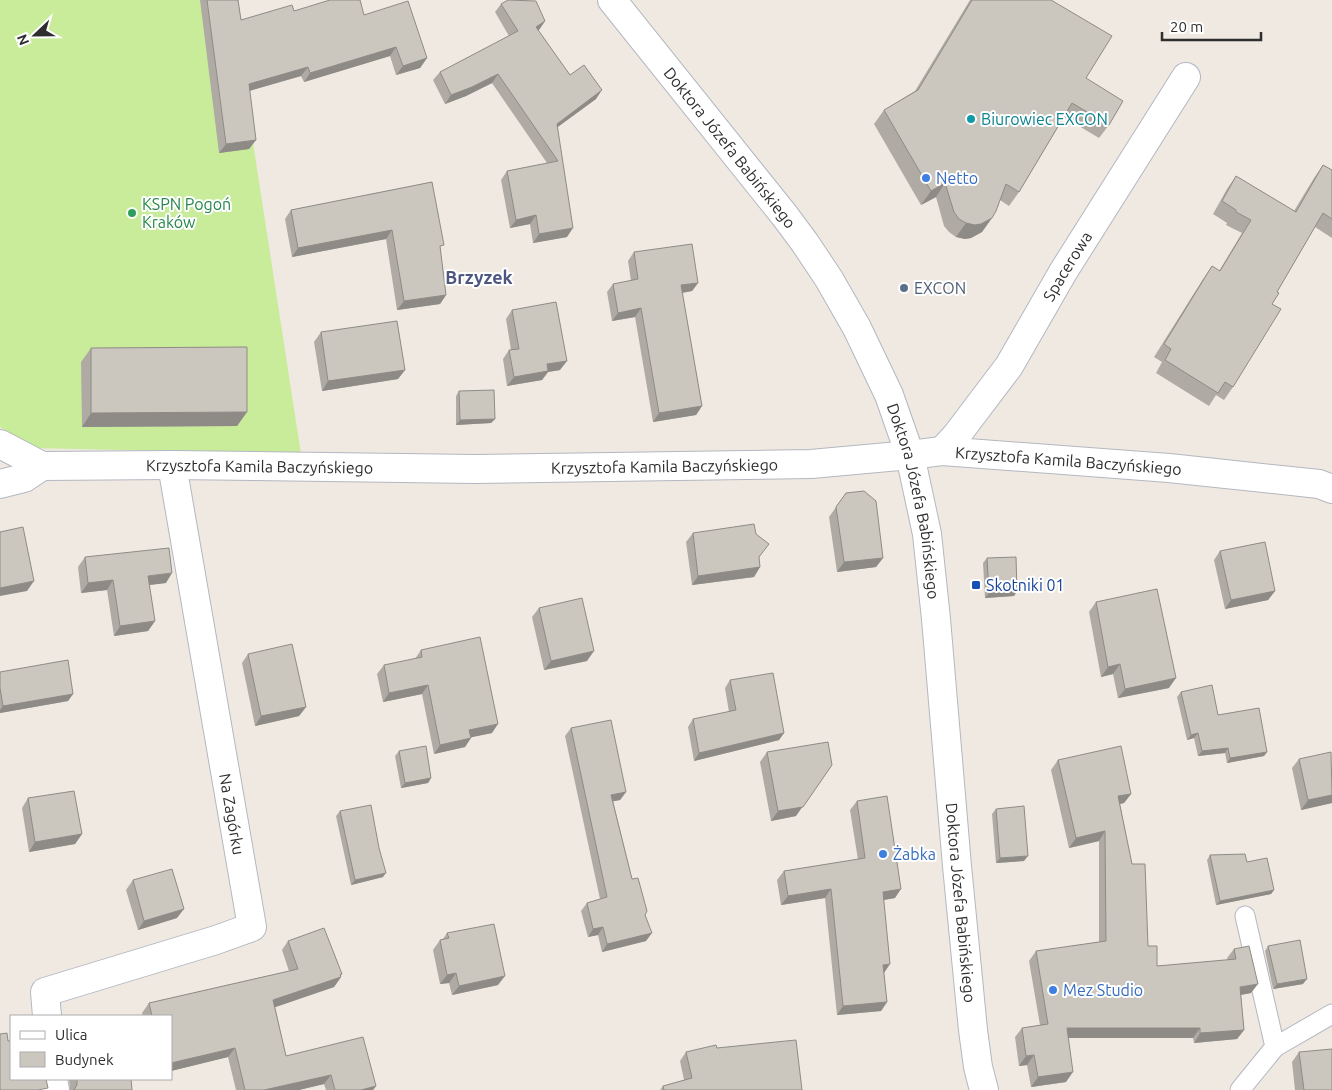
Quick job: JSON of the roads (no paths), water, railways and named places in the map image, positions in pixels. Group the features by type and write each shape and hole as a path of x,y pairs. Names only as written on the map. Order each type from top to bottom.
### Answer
{"street":[{"name":"Doktora Józefa Babińskiego","path":"612,0 785,216 824,272 857,328 890,396 910,455 927,534 973,1030 978,1067 984,1090"},
{"name":"Spacerowa","path":"942,451 956,436 1008,366 1063,272 1186,77"},
{"name":"Krzysztofa Kamila Baczyńskiego","path":"0,444 42,466 172,465 495,469 811,464 942,451 1169,468 1319,484 1332,489"},
{"name":"Na Zagórku","path":"47,1015 45,992 216,940 252,927 172,465"},
{"path":"0,484 24,478 42,466"}],"lane":[{"path":"1245,916 1275,1047"},
{"path":"1240,1090 1275,1047 1332,1014"}],"place":[{"name":"Biurowiec EXCON","path":"971,119"},
{"name":"Netto","path":"926,178"},
{"name":"KSPN Pogoń Kraków","path":"132,213"},
{"name":"EXCON","path":"904,288"},
{"name":"Skotniki 01","path":"976,585"},
{"name":"Żabka","path":"883,854"},
{"name":"Mez Studio","path":"1053,990"}],"district":[{"name":"Brzyzek","path":"479,278"}]}
